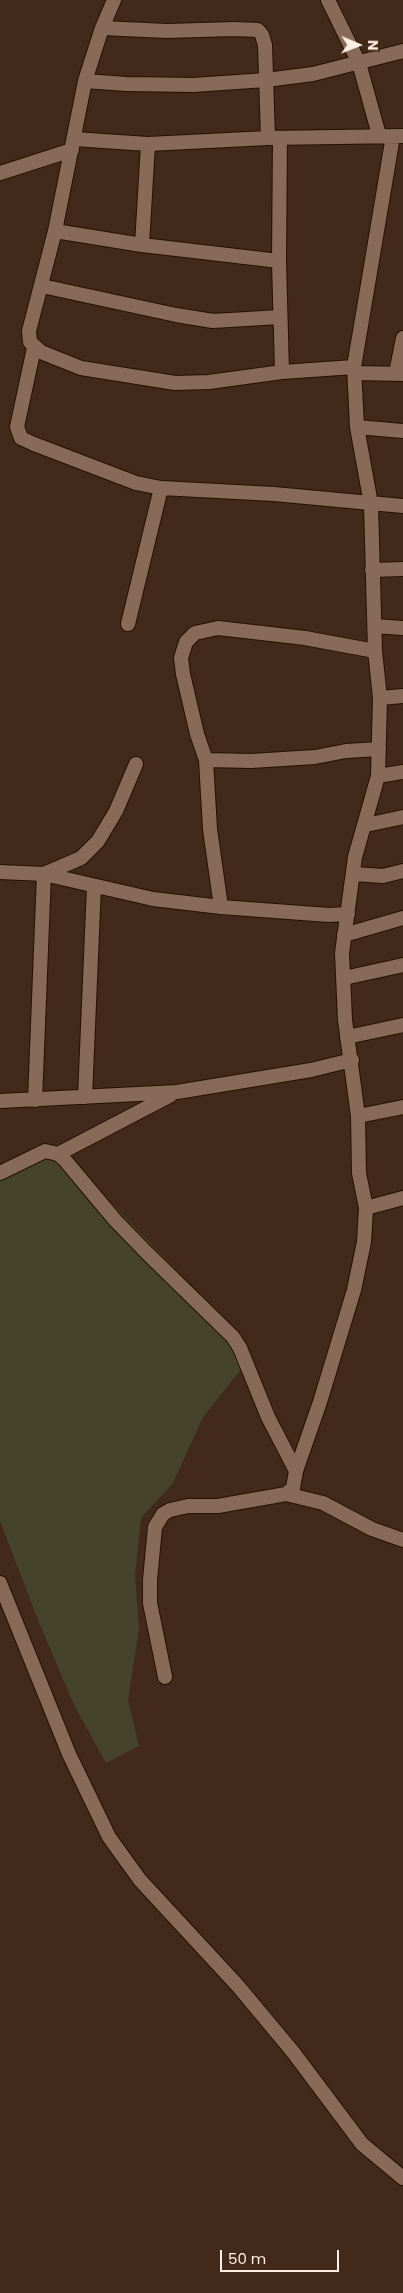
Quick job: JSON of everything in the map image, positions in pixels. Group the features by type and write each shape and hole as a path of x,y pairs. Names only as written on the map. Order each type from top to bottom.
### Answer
{"street":[{"path":"114,0 102,28 85,81 55,231 29,331 30,342 34,348 53,358 81,368 175,383 209,382 282,372 355,370 399,373 403,338"},
{"path":"286,1494 293,1488 296,1471 354,1290 364,1242 366,1208 359,1173 358,1116 352,1060 347,1037 342,971 344,935 355,856 366,825 378,776 379,749 380,698 375,651 371,504 357,427 355,370 392,136 328,0"},
{"path":"102,28 167,31 258,30 264,38 266,80 274,138 282,372"},
{"path":"85,81 193,85 266,80 313,74 403,51"},
{"path":"0,173 73,144 148,144 274,138 392,136"},
{"path":"142,245 148,144"},
{"path":"55,231 142,245 279,261"},
{"path":"42,286 176,315 213,321 280,317"},
{"path":"34,348 17,427 21,438 136,483 161,488 274,494 403,506"},
{"path":"357,427 403,432"},
{"path":"128,624 161,488"},
{"path":"372,570 403,569"},
{"path":"375,626 403,628"},
{"path":"221,907 211,838 206,760 194,721 182,658 186,642 195,633 218,628 305,638 375,651"},
{"path":"380,698 403,696"},
{"path":"206,760 250,761 315,757 346,751 379,749"},
{"path":"44,874 81,858 98,841 116,811 136,764"},
{"path":"378,776 403,772"},
{"path":"366,825 403,817"},
{"path":"354,874 383,876 403,871"},
{"path":"0,872 44,874 152,899 221,907 329,915 348,914"},
{"path":"35,1100 44,874"},
{"path":"85,1097 94,886"},
{"path":"344,935 403,918"},
{"path":"344,978 403,965"},
{"path":"347,1037 403,1025"},
{"path":"0,1101 176,1092 311,1070 352,1060"},
{"path":"58,1154 176,1092"},
{"path":"358,1116 403,1107"},
{"path":"0,1173 38,1153 51,1152 58,1154 147,1254 233,1336 240,1348 272,1425 296,1471"},
{"path":"366,1208 403,1198"},
{"path":"165,1677 150,1603 153,1536 159,1519 170,1510 178,1507 218,1506 286,1494 324,1503 372,1529 403,1540"},
{"path":"0,1582 69,1754 109,1837 140,1880 263,2015 362,2144 403,2178"}],"shaded area":[{"path":"51,1155 73,1163 239,1335 246,1363 203,1417 173,1483 141,1518 135,1575 139,1629 128,1700 139,1746 106,1763 74,1705 38,1620 0,1521 0,1176"}]}
